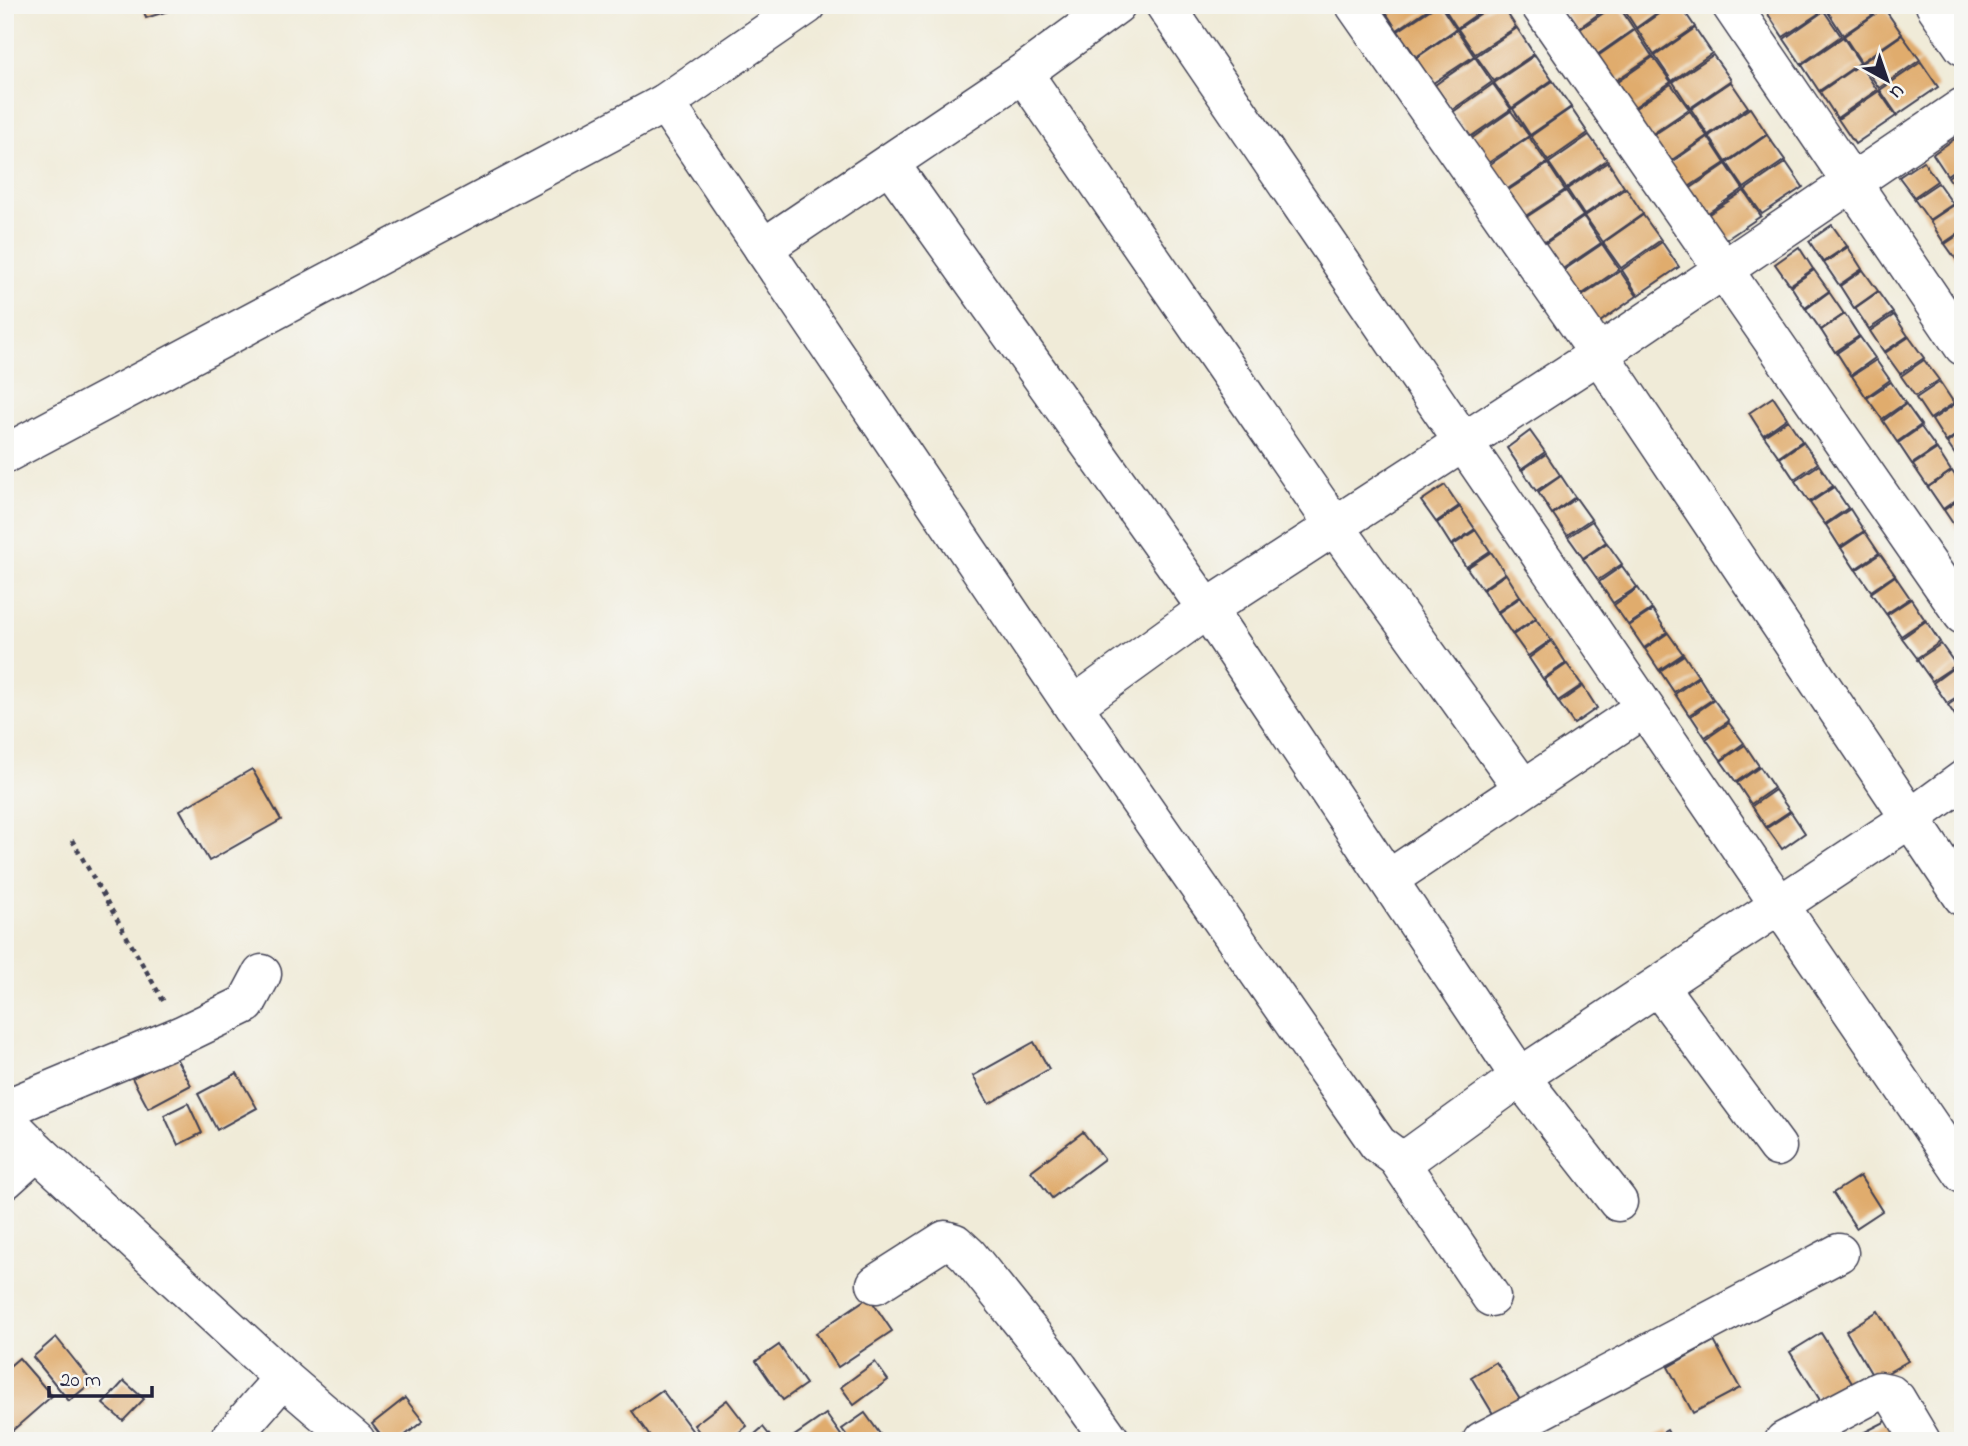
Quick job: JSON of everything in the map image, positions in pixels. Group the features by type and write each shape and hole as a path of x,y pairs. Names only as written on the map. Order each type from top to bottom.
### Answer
{"street":[{"path":"5,454 665,103 807,5"},
{"path":"763,248 1023,73 1116,5"},
{"path":"1165,5 1963,1174"},
{"path":"1355,5 1599,354 1963,897"},
{"path":"1540,5 1963,615"},
{"path":"1731,5 1963,346"},
{"path":"1935,5 1963,46"},
{"path":"1023,73 1334,525 1523,788"},
{"path":"665,103 1073,706 1378,1144 1397,1158 1491,1297"},
{"path":"1073,706 1207,609 1464,444 1963,107"},
{"path":"890,164 1207,609 1520,1077 1618,1202"},
{"path":"1389,879 1644,708"},
{"path":"1397,1158 1411,1156 1520,1077 1911,818 1963,780"},
{"path":"5,1109 182,1035 246,1004 262,974"},
{"path":"1658,986 1777,1147"},
{"path":"5,1119 283,1378 356,1441"},
{"path":"5,1180 37,1151"},
{"path":"876,1284 945,1240 955,1243 968,1255 1059,1368 1111,1441"},
{"path":"1482,1441 1839,1253"},
{"path":"228,1441 283,1378"},
{"path":"1784,1441 1878,1391 1889,1393 1896,1399 1921,1441"}],"path":[{"path":"72,840 182,1035"}],"building":[{"path":"142,5 169,5 171,10 146,18"},
{"path":"1381,5 1434,5 1397,30"},
{"path":"1440,5 1456,29 1416,57 1398,31"},
{"path":"1442,5 1490,5 1457,28"},
{"path":"1493,5 1502,5 1516,27 1475,54 1458,29"},
{"path":"1559,5 1611,5 1576,30"},
{"path":"1618,5 1634,29 1594,57 1576,32"},
{"path":"1621,5 1668,5 1636,28"},
{"path":"1671,5 1680,5 1695,27 1654,55 1637,29"},
{"path":"1775,5 1821,5 1824,10 1783,37 1766,11"},
{"path":"1832,5 1882,5 1883,8 1843,35 1826,9"},
{"path":"1884,8 1902,34 1861,62 1844,36"},
{"path":"1824,11 1841,36 1801,64 1784,39"},
{"path":"1517,28 1534,54 1494,81 1476,56"},
{"path":"1695,28 1712,53 1672,81 1655,56"},
{"path":"1457,30 1474,56 1433,83 1416,58"},
{"path":"1635,30 1652,56 1612,83 1595,58"},
{"path":"1902,35 1920,60 1879,88 1862,63"},
{"path":"1843,37 1860,63 1819,91 1802,65"},
{"path":"1535,55 1552,80 1512,108 1494,83"},
{"path":"1713,55 1731,80 1690,108 1673,82"},
{"path":"1475,57 1492,82 1452,110 1435,85"},
{"path":"1653,57 1671,82 1630,110 1613,85"},
{"path":"1921,62 1938,87 1897,115 1880,90"},
{"path":"1860,64 1877,90 1837,118 1820,92"},
{"path":"1553,81 1571,107 1530,135 1513,109"},
{"path":"1731,82 1748,107 1708,135 1691,109"},
{"path":"1493,84 1511,109 1470,137 1453,112"},
{"path":"1671,84 1689,109 1648,137 1631,111"},
{"path":"1879,91 1896,116 1855,144 1838,119"},
{"path":"1571,108 1588,133 1548,161 1531,136"},
{"path":"1750,108 1767,134 1726,162 1709,136"},
{"path":"1511,111 1529,136 1488,163 1471,139"},
{"path":"1690,111 1707,136 1666,164 1649,138"},
{"path":"1589,135 1607,160 1566,188 1549,163"},
{"path":"1767,135 1785,160 1744,188 1727,163"},
{"path":"1529,137 1547,163 1506,190 1489,165"},
{"path":"1708,137 1725,163 1684,190 1668,165"},
{"path":"1956,138 1963,147 1963,164 1947,175 1933,154"},
{"path":"1923,161 1937,181 1914,197 1899,177"},
{"path":"1608,162 1624,187 1584,215 1567,189"},
{"path":"1786,162 1803,187 1762,214 1745,190"},
{"path":"1548,164 1565,190 1524,217 1507,191"},
{"path":"1726,164 1743,189 1702,217 1685,192"},
{"path":"1963,167 1963,198 1948,177"},
{"path":"1938,183 1953,204 1929,220 1914,199"},
{"path":"1626,188 1643,214 1603,242 1585,216"},
{"path":"1566,191 1583,216 1542,244 1525,218"},
{"path":"1744,191 1761,216 1721,243 1703,218"},
{"path":"1954,205 1963,219 1963,230 1944,243 1930,221"},
{"path":"1643,215 1661,240 1621,268 1603,243"},
{"path":"1584,217 1601,243 1561,270 1543,245"},
{"path":"1832,225 1847,246 1823,262 1809,241"},
{"path":"1963,232 1963,263 1960,265 1945,244"},
{"path":"1662,242 1679,267 1638,295 1622,270"},
{"path":"1602,244 1619,269 1578,297 1561,272"},
{"path":"1799,247 1813,269 1790,285 1775,264"},
{"path":"1848,247 1862,269 1839,285 1824,263"},
{"path":"1814,270 1829,291 1805,308 1791,286"},
{"path":"1863,270 1878,291 1854,308 1840,286"},
{"path":"1620,271 1637,296 1597,324 1579,298"},
{"path":"1829,292 1844,314 1821,330 1806,309"},
{"path":"1878,292 1893,313 1869,329 1855,308"},
{"path":"1845,314 1859,336 1835,352 1821,330"},
{"path":"1894,315 1908,336 1884,352 1870,331"},
{"path":"1860,337 1875,358 1851,375 1837,353"},
{"path":"1909,337 1924,358 1900,374 1885,353"},
{"path":"1876,360 1890,380 1866,397 1852,376"},
{"path":"1924,360 1939,380 1915,396 1901,376"},
{"path":"1891,382 1905,403 1882,419 1867,398"},
{"path":"1940,382 1954,403 1930,419 1916,398"},
{"path":"1773,397 1787,418 1763,435 1749,413"},
{"path":"1906,404 1921,425 1897,442 1883,421"},
{"path":"1955,404 1963,415 1963,430 1946,442 1932,420"},
{"path":"1788,420 1802,441 1779,457 1764,436"},
{"path":"1921,427 1936,448 1912,464 1898,443"},
{"path":"1530,431 1545,452 1521,469 1507,448"},
{"path":"1963,432 1963,466 1947,443"},
{"path":"1803,442 1818,463 1794,479 1780,458"},
{"path":"1937,449 1951,471 1928,487 1913,465"},
{"path":"1546,454 1560,475 1536,491 1522,470"},
{"path":"1819,465 1833,486 1809,502 1795,481"},
{"path":"1952,471 1963,487 1963,495 1943,509 1928,487"},
{"path":"1561,476 1575,497 1552,514 1538,492"},
{"path":"1445,485 1459,506 1436,522 1421,501"},
{"path":"1834,487 1848,508 1825,524 1810,503"},
{"path":"1963,497 1963,528 1958,531 1944,510"},
{"path":"1576,498 1591,519 1567,535 1553,514"},
{"path":"1460,507 1475,529 1451,545 1437,523"},
{"path":"1850,509 1864,531 1840,547 1826,525"},
{"path":"1592,521 1606,542 1583,558 1568,537"},
{"path":"1476,530 1490,551 1466,567 1452,546"},
{"path":"1865,532 1879,553 1855,569 1841,548"},
{"path":"1607,543 1622,564 1598,580 1583,559"},
{"path":"1491,552 1505,573 1482,589 1467,568"},
{"path":"1880,554 1895,575 1871,591 1856,570"},
{"path":"1622,566 1637,587 1613,603 1599,582"},
{"path":"1506,574 1520,596 1497,612 1483,590"},
{"path":"1895,576 1910,598 1886,614 1871,593"},
{"path":"1638,588 1652,609 1628,625 1614,605"},
{"path":"1521,597 1536,618 1512,634 1498,613"},
{"path":"1911,599 1925,620 1901,636 1887,615"},
{"path":"1653,610 1667,632 1644,648 1629,626"},
{"path":"1536,619 1551,640 1528,656 1513,635"},
{"path":"1926,621 1940,642 1917,658 1902,638"},
{"path":"1668,633 1683,654 1659,670 1645,649"},
{"path":"1552,641 1566,663 1543,679 1529,658"},
{"path":"1941,644 1956,665 1932,681 1917,660"},
{"path":"1684,655 1698,676 1674,692 1660,671"},
{"path":"1567,664 1582,685 1558,701 1544,680"},
{"path":"1956,666 1963,675 1963,693 1947,703 1933,683"},
{"path":"1699,677 1713,699 1689,715 1675,694"},
{"path":"1583,686 1597,708 1574,724 1559,703"},
{"path":"1963,695 1963,727 1948,705"},
{"path":"1714,700 1729,721 1705,737 1691,716"},
{"path":"1729,723 1744,743 1721,760 1706,739"},
{"path":"1745,745 1759,766 1736,782 1721,761"},
{"path":"1760,767 1774,788 1751,804 1737,783"},
{"path":"252,769 281,820 209,861 180,810"},
{"path":"1775,790 1790,811 1766,827 1752,806"},
{"path":"1791,812 1805,833 1782,849 1767,828"},
{"path":"1034,1042 1049,1069 989,1104 973,1076"},
{"path":"175,1056 191,1085 148,1108 132,1078"},
{"path":"237,1073 257,1108 217,1130 198,1094"},
{"path":"188,1103 202,1133 178,1145 164,1115"},
{"path":"1083,1132 1104,1159 1052,1198 1031,1171"},
{"path":"1860,1176 1882,1211 1856,1228 1833,1193"},
{"path":"869,1297 892,1331 838,1367 816,1333"},
{"path":"1878,1311 1908,1361 1875,1380 1846,1331"},
{"path":"1821,1333 1855,1388 1825,1408 1790,1352"},
{"path":"56,1337 92,1382 69,1401 33,1357"},
{"path":"1714,1341 1740,1388 1693,1413 1668,1367"},
{"path":"779,1345 806,1384 783,1400 756,1361"},
{"path":"19,1358 52,1396 12,1431 5,1424 5,1370"},
{"path":"875,1362 888,1380 854,1405 841,1387"},
{"path":"1496,1362 1524,1406 1498,1422 1471,1377"},
{"path":"124,1381 144,1399 123,1421 103,1404"},
{"path":"662,1390 694,1433 683,1441 653,1441 632,1411"},
{"path":"405,1398 423,1421 398,1441 385,1441 372,1424"},
{"path":"727,1400 747,1426 728,1441 706,1441 694,1425"},
{"path":"865,1413 885,1441 851,1441 842,1429"},
{"path":"1902,1413 1916,1441 1863,1441 1859,1435"},
{"path":"826,1414 845,1441 790,1439"},
{"path":"763,1427 774,1441 747,1441"},
{"path":"1667,1430 1673,1441 1647,1441"}]}
